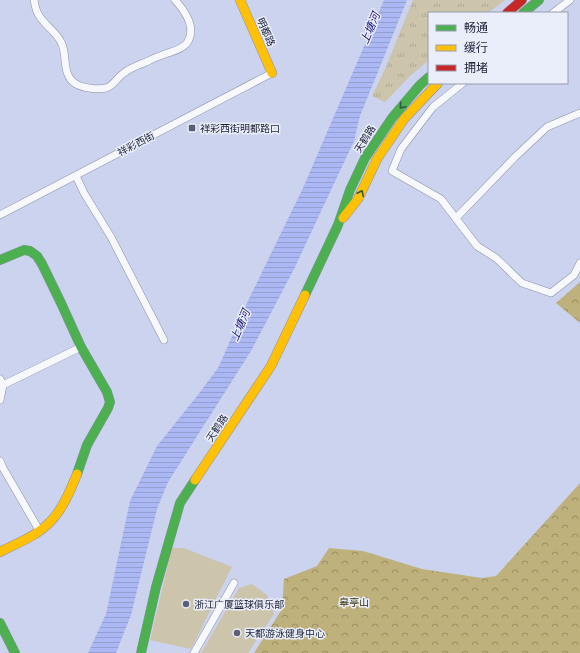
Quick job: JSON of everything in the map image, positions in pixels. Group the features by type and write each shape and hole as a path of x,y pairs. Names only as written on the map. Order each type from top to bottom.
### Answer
{"main road":[{"name":"明都路","path":"240,0 272,73"},
{"path":"508,12 522,0"},
{"path":"524,12 539,0"},
{"name":"天鹤路","path":"140,653 156,587 180,502 271,366 338,225 350,190 365,158 392,118 420,85 428,78"},
{"name":"天鹤路","path":"338,225 358,199 377,159 404,119 437,84"},
{"path":"0,260 24,250 30,251 37,256 81,347 107,392 110,402 88,443 66,502 58,513 49,523 39,530 0,552"},
{"path":"0,623 15,653"}],"street":[{"path":"34,0 40,18 55,33 62,44 68,75 76,83 98,89 107,88 124,73 164,54 179,50 187,43 191,33 190,24 186,14 175,0"},
{"path":"554,12 570,0"},
{"name":"祥彩西街","path":"0,215 272,73"},
{"path":"462,84 433,107 401,149 392,171 441,199 477,246 496,258 522,283 551,292 574,275 580,263"},
{"path":"456,218 514,157 547,127 580,113"},
{"path":"76,176 84,193 111,237 164,340"},
{"path":"0,400 2,382 81,347"},
{"path":"0,461 39,530"},
{"path":"194,653 234,583"}],"green space":[{"path":"413,0 505,0 489,12 428,12 428,61 411,75 385,102 372,96 385,69"},
{"path":"580,282 580,323 556,303"},
{"name":"皋亭山","path":"580,483 580,653 254,653 282,609 284,579 317,566 329,548 363,551 422,569 482,578 496,576"},
{"name":"浙江广厦篮球俱乐部","path":"172,548 184,548 232,567 191,649 150,640"},
{"name":"天都游泳健身中心","path":"252,584 267,595 274,614 248,653 201,653 239,588"}],"water":[{"name":"上塘河","path":"384,0 407,0 360,116 354,141 294,269 251,351 168,482 157,509 131,615 116,653 88,653 106,614 130,501 157,446 218,368 247,303 303,188"}],"traffic: fast":[{"path":"524,12 539,0"},
{"path":"305,295 338,225 350,190 365,158 392,118 420,85 428,78"},
{"path":"0,260 24,250 30,251 37,256 81,347 107,392 110,402 108,408 87,445 77,474"},
{"path":"141,653 156,587 180,503 195,480"},
{"path":"0,623 15,653"}],"traffic: slow":[{"path":"240,0 272,73"},
{"path":"343,218 358,199 377,159 404,119 437,84"},
{"path":"195,480 271,366 305,295"},
{"path":"0,552 33,535 45,527 55,517 69,493 77,474"}],"traffic: jam":[{"path":"508,12 522,0"}],"place":[{"name":"祥彩西街明都路口","path":"192,128"},
{"name":"浙江广厦篮球俱乐部","path":"186,604"},
{"name":"天都游泳健身中心","path":"237,633"}]}
